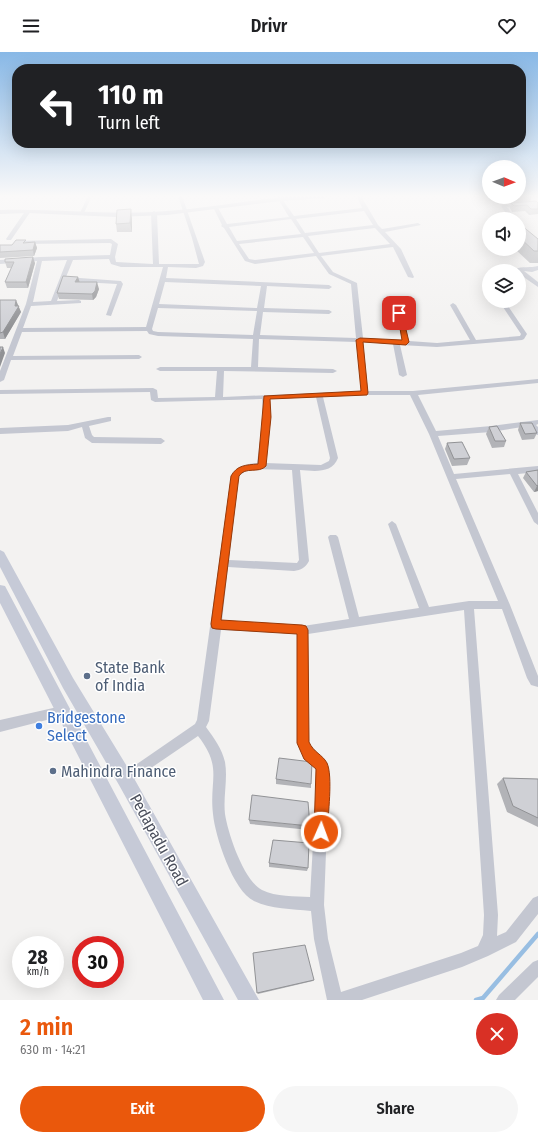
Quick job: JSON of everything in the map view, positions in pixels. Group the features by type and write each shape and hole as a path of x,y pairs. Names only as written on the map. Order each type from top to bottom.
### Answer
{"main road":[{"name":"Pedapadu Road","path":"0,555 68,683 125,779 249,1000"},
{"name":"Pedapadu Road","path":"0,590 214,1000"}],"street":[{"path":"155,240 156,266"},
{"path":"18,242 111,241 115,244 112,258 113,263 116,265 196,266 201,265 202,262 196,240"},
{"path":"233,240 250,262 395,244"},
{"path":"235,243 259,240"},
{"path":"307,240 331,273 354,283 365,393"},
{"path":"391,240 395,244 411,278"},
{"path":"54,302 70,258"},
{"path":"0,262 40,259 112,258"},
{"path":"0,380 29,304 40,259"},
{"path":"149,328 166,266"},
{"path":"538,268 532,270 520,269 527,277 538,285"},
{"path":"62,279 119,282 120,284 109,315"},
{"path":"162,280 329,287"},
{"path":"254,369 256,337 264,284"},
{"path":"396,298 406,342"},
{"path":"29,304 79,302"},
{"path":"453,305 474,342"},
{"path":"156,306 329,312"},
{"path":"149,328 151,332 158,334 360,340 437,345 519,338 524,336 507,308"},
{"path":"18,330 149,328"},
{"path":"396,342 403,376"},
{"path":"9,358 139,357"},
{"path":"160,368 333,370"},
{"path":"219,399 221,369"},
{"path":"0,392 153,390 155,400 219,399 365,393 413,394 538,381"},
{"path":"413,394 432,434 505,605 531,674 535,681 538,682"},
{"path":"125,779 199,728 203,721 235,476 238,471 243,468 261,466 322,468 332,463 334,458 319,395"},
{"path":"261,466 267,417 266,397"},
{"path":"0,432 85,425 108,419"},
{"path":"432,434 534,423 538,432"},
{"path":"85,425 88,436 92,440 161,441"},
{"path":"224,563 294,567 300,566 304,562 296,467"},
{"path":"450,477 538,470"},
{"path":"513,472 538,522"},
{"path":"392,524 425,610"},
{"path":"333,537 355,623"},
{"path":"216,624 302,630 355,623 425,610 469,605 505,605"},
{"path":"469,605 491,915 490,936 483,951"},
{"path":"302,630 303,743 309,754 322,766 323,773 318,905 321,939 335,1000"},
{"path":"0,726 62,711"},
{"path":"199,728 210,742 217,757 220,780 220,815 224,837 236,868 249,889 257,895 272,899 318,905"},
{"path":"339,1000 462,960 483,951 511,937 538,903"},
{"path":"504,1000 538,968"}],"building":[{"path":"16,240 26,240 23,243 35,242 33,250 0,252 0,245 12,245"},
{"path":"526,240 538,240 538,251 534,251 526,244"},
{"path":"33,257 26,282 5,282 14,262 5,262 5,259"},
{"path":"63,276 78,277 75,282 97,282 95,291 92,294 57,293"},
{"path":"0,300 16,300 15,306 19,306 3,332 0,333"},
{"path":"0,347 3,347 0,354"},
{"path":"520,423 532,423 537,433 525,434"},
{"path":"497,426 506,441 495,441 489,427"},
{"path":"462,442 470,458 454,459 447,443"},
{"path":"538,470 538,485 537,486 526,472"},
{"path":"279,758 312,762 311,784 276,779"},
{"path":"503,778 538,779 538,818 513,806"},
{"path":"252,795 308,802 310,826 249,820"},
{"path":"273,840 309,843 308,868 269,863"},
{"path":"305,945 314,980 257,993 253,953"}],"waterway":[{"path":"476,1000 483,998 538,934"}],"place":[{"name":"State Bank of India","path":"87,676"},
{"name":"Bridgestone Select","path":"39,726"},
{"name":"Mahindra Finance","path":"53,771"}],"route":[{"path":"321,832 322,766 309,754 303,743 302,630 216,624 235,476 238,471 243,468 261,466 267,417 266,397 365,393 360,340 406,342 399,313"}]}
